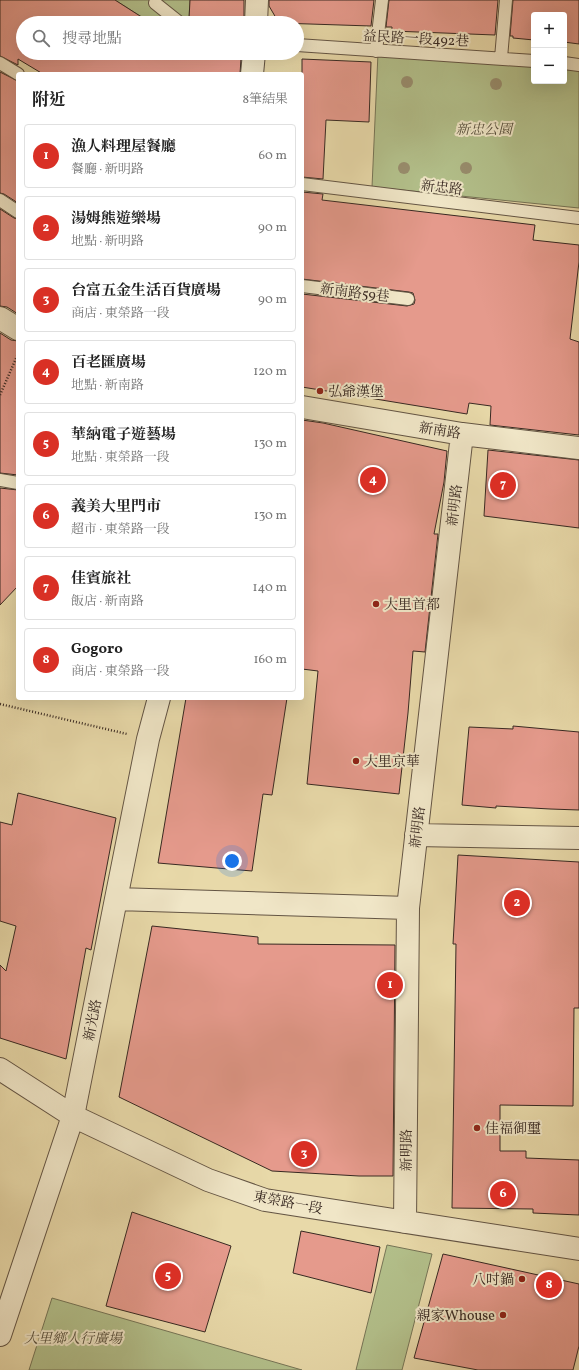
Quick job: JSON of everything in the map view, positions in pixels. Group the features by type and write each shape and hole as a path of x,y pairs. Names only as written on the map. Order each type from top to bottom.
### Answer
{"street":[{"path":"256,16 257,0"},
{"path":"252,72 253,60"},
{"path":"0,318 16,328"},
{"name":"新南路","path":"304,407 462,434 579,448"},
{"name":"新明路","path":"405,1222 408,908 462,434"},
{"name":"新光路","path":"0,1336 4,1311 73,1116 148,739 158,700"},
{"path":"416,835 579,838"},
{"path":"116,899 408,908"},
{"name":"東榮路一段","path":"0,1069 73,1116 208,1180 265,1200 579,1249"}],"lane":[{"path":"376,51 382,0"},
{"path":"501,58 506,0"},
{"path":"155,3 171,16"},
{"name":"益民路一段492巷","path":"304,46 531,61"},
{"path":"0,63 16,73"},
{"path":"567,63 579,65"},
{"name":"新忠路","path":"304,184 579,218"},
{"path":"0,200 16,211"},
{"name":"新南路59巷","path":"304,286 408,299"},
{"path":"0,480 16,484"}],"path":[{"path":"0,395 16,359"},
{"path":"0,704 148,739"}],"green space":[{"path":"115,0 190,0 189,16 140,16"},
{"name":"新忠公園","path":"378,53 531,64 531,84 567,84 567,66 579,67 579,208 372,187"},
{"path":"387,1245 432,1254 402,1370 356,1370"},
{"name":"大里鄉人行廣場","path":"52,1298 302,1370 29,1370"}],"building":[{"path":"0,0 115,0 140,16 16,16 16,60 18,60 18,65 0,56"},
{"path":"190,0 244,0 244,16 189,16"},
{"path":"269,0 374,0 371,26 304,24 304,16 275,16 269,6"},
{"path":"389,0 498,0 495,35 392,31 392,27 386,27"},
{"path":"513,0 579,0 579,44 567,42 567,12 531,12 531,40 513,38 513,36 510,36"},
{"path":"304,59 371,62 369,122 326,120 323,179 304,177 304,72 302,72 302,60"},
{"path":"20,60 241,60 240,72 40,72"},
{"path":"0,72 16,80 16,202 0,193"},
{"path":"304,192 323,194 322,200 535,225 533,240 579,245 579,262 570,339 579,342 579,435 490,425 491,406 469,403 467,414 304,387 304,294 407,306 414,304 415,300 413,293 304,279"},
{"path":"0,209 16,218 16,313 7,307 0,306"},
{"path":"0,333 11,340 16,341 16,475 0,473"},
{"path":"304,420 323,423 447,451 444,482 434,534 438,534 425,652 413,651 399,794 307,784 318,671 304,669"},
{"path":"488,450 579,460 579,528 484,516"},
{"path":"0,488 16,490 16,588 0,605"},
{"path":"186,700 287,700 272,795 263,794 252,871 158,863"},
{"path":"513,726 579,732 579,810 496,806 496,808 462,805 469,727 513,729"},
{"path":"18,793 116,818 91,950 86,948 66,1059 0,1038 0,965 6,971 16,926 0,921 0,822 12,825"},
{"path":"458,855 579,862 579,1008 574,1008 573,1106 500,1105 500,1151 526,1151 526,1158 579,1160 579,1215 533,1213 533,1209 452,1208 456,944 453,944"},
{"path":"152,926 258,937 258,944 395,945 393,1176 359,1176 272,1171 119,1097"},
{"path":"132,1212 231,1246 205,1332 106,1306"},
{"path":"301,1231 380,1247 371,1293 293,1273"},
{"name":"親家Whouse","path":"443,1254 579,1284 579,1346 573,1370 478,1370 414,1358"}],"place":[{"name":"弘爺漢堡","path":"320,391"},
{"name":"百老匯廣場","path":"373,480"},
{"name":"佳賓旅社","path":"503,485"},
{"name":"大里首都","path":"376,604"},
{"name":"大里京華","path":"356,761"},
{"name":"湯姆熊遊樂場","path":"517,903"},
{"name":"漁人料理屋餐廳","path":"390,985"},
{"name":"佳福御璽","path":"477,1128"},
{"name":"台富五金生活百貨廣場","path":"304,1154"},
{"name":"義美大里門市","path":"503,1194"},
{"name":"華納電子遊藝場","path":"168,1276"},
{"name":"八吋鍋","path":"522,1279"},
{"name":"Gogoro","path":"549,1285"},
{"name":"親家Whouse","path":"503,1315"}]}
